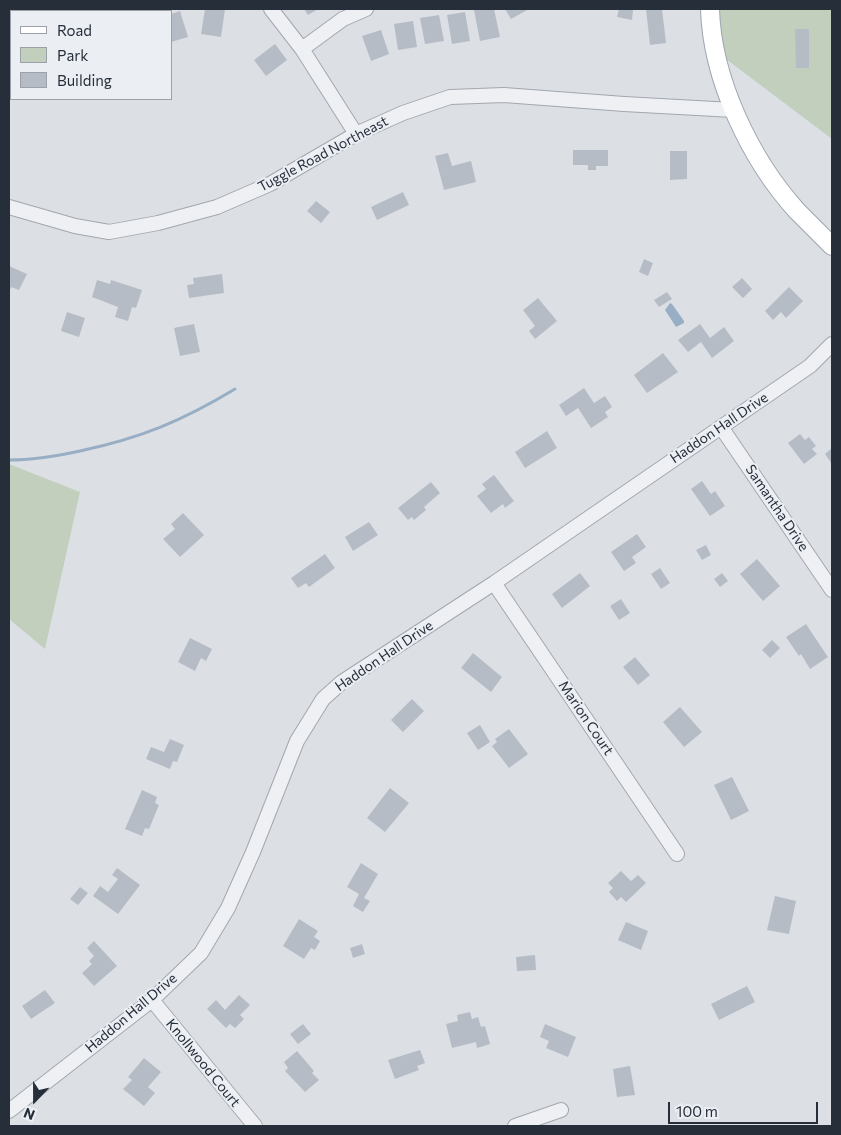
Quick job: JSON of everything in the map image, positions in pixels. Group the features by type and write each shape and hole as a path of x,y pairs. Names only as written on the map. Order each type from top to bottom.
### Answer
{"main road":[{"path":"710,9 710,32 719,70 733,110 762,165 796,210 832,246"}],"street":[{"path":"271,9 302,50 356,134"},
{"path":"302,50 343,19 366,9"},
{"name":"Tuggle Road Northeast","path":"9,207 75,226 109,232 158,224 217,207 270,184 356,134 403,113 450,97 504,95 733,110"},
{"name":"Haddon Hall Drive","path":"9,1111 152,1000 201,953 228,908 253,852 296,741 323,699 342,682 494,583 810,366 832,344"},
{"name":"Samantha Drive","path":"721,427 832,590"},
{"name":"Marion Court","path":"494,583 677,854"},
{"name":"Knollwood Court","path":"152,1000 255,1126"},
{"path":"515,1126 561,1110"}],"green space":[{"path":"706,9 832,9 832,139 706,44"},
{"path":"9,464 80,492 45,649 9,619"}],"water":[{"path":"670,303 684,321 684,323 676,327 665,310"}],"building":[{"path":"205,9 225,9 221,37 201,34"},
{"path":"304,9 318,9 308,15"},
{"path":"494,9 500,37 480,41 474,10"},
{"path":"505,9 526,9 527,10 511,19"},
{"path":"619,9 633,10 632,20 617,17"},
{"path":"646,9 662,9 666,43 650,45"},
{"path":"180,11 188,37 172,42 172,14"},
{"path":"465,12 470,41 452,44 447,15"},
{"path":"439,15 444,41 425,44 420,18"},
{"path":"413,21 417,47 398,50 394,24"},
{"path":"795,29 809,29 809,68 796,68"},
{"path":"381,30 389,54 371,61 362,36"},
{"path":"275,44 287,60 266,76 254,60"},
{"path":"573,150 608,150 608,166 596,166 596,170 588,170 588,165 573,165"},
{"path":"670,151 687,151 687,179 670,180"},
{"path":"448,153 452,166 471,161 476,182 444,190 435,156"},
{"path":"403,192 409,205 377,220 371,207"},
{"path":"316,201 330,212 321,223 307,211"},
{"path":"644,259 653,263 648,276 639,272"},
{"path":"9,266 27,274 19,290 11,287 9,293"},
{"path":"222,274 224,293 189,298 187,285 194,284 193,278"},
{"path":"742,278 752,289 743,298 732,287"},
{"path":"97,280 110,284 111,280 142,290 136,308 132,307 128,321 115,317 118,307 92,297"},
{"path":"789,287 803,301 786,318 781,312 773,320 765,311"},
{"path":"667,292 672,299 659,307 654,300"},
{"path":"538,298 557,321 535,339 529,331 535,326 523,310"},
{"path":"67,312 85,318 79,337 61,331"},
{"path":"194,324 200,352 180,356 174,328"},
{"path":"700,324 710,338 724,327 734,341 712,358 701,342 688,352 678,340"},
{"path":"663,353 678,372 647,393 634,375"},
{"path":"584,388 594,403 605,396 612,407 605,412 608,417 591,428 578,408 566,416 559,405"},
{"path":"547,431 557,448 525,468 515,452"},
{"path":"800,434 805,440 809,437 816,446 812,449 817,454 804,464 788,443"},
{"path":"832,448 832,464 825,454"},
{"path":"494,475 514,501 505,508 503,504 491,513 477,496 486,489 482,484"},
{"path":"702,481 711,494 715,491 725,506 710,516 691,489"},
{"path":"431,482 440,493 424,507 426,510 414,520 412,517 408,520 398,508"},
{"path":"183,513 204,535 180,557 163,539 175,529 171,524"},
{"path":"369,522 378,535 353,551 345,537"},
{"path":"637,534 646,547 632,557 636,563 624,571 611,552"},
{"path":"706,545 711,555 702,560 696,550"},
{"path":"325,554 335,568 309,587 306,583 298,588 291,578"},
{"path":"757,559 780,586 763,601 740,574"},
{"path":"660,568 670,583 661,589 651,574"},
{"path":"580,573 590,586 562,608 552,594"},
{"path":"722,573 728,581 720,587 714,579"},
{"path":"621,599 630,613 619,620 610,606"},
{"path":"806,624 828,657 810,669 801,654 799,656 786,637"},
{"path":"190,638 212,649 206,661 201,658 195,671 178,662"},
{"path":"772,640 780,648 770,658 762,650"},
{"path":"473,653 502,677 491,692 461,668"},
{"path":"635,657 650,675 638,685 623,667"},
{"path":"412,699 424,711 403,732 391,720"},
{"path":"680,707 702,732 684,747 663,722"},
{"path":"480,725 490,742 478,750 467,733"},
{"path":"509,729 528,754 509,768 492,746 497,742 495,739"},
{"path":"170,739 184,745 177,762 173,761 170,769 146,759 151,747 164,752"},
{"path":"732,777 749,811 731,820 714,785"},
{"path":"390,788 409,803 385,832 367,818"},
{"path":"142,790 157,797 155,803 159,805 149,829 145,828 142,836 125,829"},
{"path":"361,863 378,874 364,898 370,901 363,912 353,906 359,894 347,887"},
{"path":"117,868 140,885 118,914 93,896 100,886 108,892 118,879 112,875"},
{"path":"621,871 631,881 638,875 646,883 626,902 621,897 617,901 609,892 613,888 608,883"},
{"path":"80,887 88,893 78,905 70,899"},
{"path":"775,896 796,901 789,934 767,930"},
{"path":"299,919 318,931 314,937 320,941 315,950 311,948 304,959 283,946"},
{"path":"626,922 648,931 641,950 618,940"},
{"path":"94,941 117,966 94,986 82,973 92,964 89,961 94,956 87,948"},
{"path":"362,944 365,954 353,958 350,948"},
{"path":"535,955 536,970 517,971 516,957"},
{"path":"747,986 755,1002 719,1020 711,1004"},
{"path":"45,990 55,1003 31,1019 22,1006"},
{"path":"239,995 250,1005 240,1015 244,1019 235,1028 230,1024 226,1028 207,1009 216,1000 225,1010"},
{"path":"470,1012 472,1019 478,1017 481,1027 485,1026 490,1044 477,1048 476,1042 452,1048 446,1024 458,1021 457,1015"},
{"path":"303,1024 311,1034 298,1044 290,1034"},
{"path":"545,1024 576,1037 568,1057 546,1048 549,1041 540,1037"},
{"path":"420,1050 425,1063 417,1066 419,1070 395,1079 388,1060"},
{"path":"297,1051 319,1080 305,1092 285,1071 288,1068 284,1062"},
{"path":"144,1058 161,1072 148,1087 155,1093 144,1106 123,1089 132,1080 128,1077"},
{"path":"630,1066 635,1095 617,1097 613,1069"}],"waterway":[{"path":"9,460 54,456 80,451 142,434 179,419 235,389"}]}
